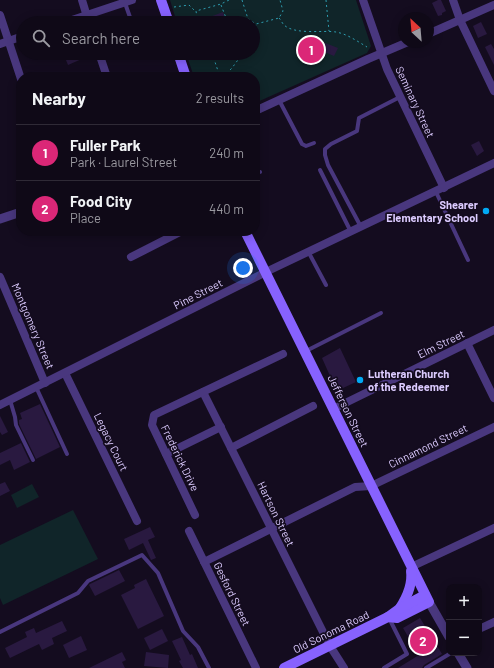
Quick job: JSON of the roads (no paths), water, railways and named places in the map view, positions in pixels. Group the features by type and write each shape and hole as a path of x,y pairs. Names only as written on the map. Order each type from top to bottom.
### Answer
{"main road":[{"path":"161,0 167,16"},
{"path":"180,60 184,72"},
{"name":"Jefferson Street","path":"248,236 427,599"},
{"path":"399,609 408,596 412,579 411,567"},
{"name":"Old Sonoma Road","path":"388,617 397,618 427,599"},
{"name":"Old Sonoma Road","path":"284,668 388,617 399,609 427,599"}],"street":[{"path":"82,0 87,16"},
{"name":"Seminary Street","path":"363,0 387,69 444,188"},
{"path":"454,0 460,20 494,91"},
{"path":"95,16 128,1"},
{"path":"434,31 494,5"},
{"path":"0,15 4,43 17,72"},
{"path":"4,43 16,39"},
{"path":"260,109 398,46"},
{"path":"101,60 105,72"},
{"name":"Pine Street","path":"0,405 266,273 494,163"},
{"path":"0,219 16,214"},
{"path":"131,256 172,236"},
{"name":"Montgomery Street","path":"0,277 46,383"},
{"name":"Elm Street","path":"333,408 494,330"},
{"path":"467,343 494,398"},
{"path":"203,392 283,354"},
{"name":"Legacy Court","path":"65,373 137,521"},
{"name":"Hartson Street","path":"203,392 330,646 344,668"},
{"name":"Frederick Drive","path":"195,515 152,425 154,415 203,392"},
{"path":"231,448 314,406"},
{"path":"166,454 221,427"},
{"name":"Cinnamond Street","path":"204,562 355,487 371,486 494,427"},
{"path":"411,567 494,528"},
{"name":"Gesford Street","path":"189,531 256,668"},
{"path":"427,599 446,632"},
{"path":"482,628 494,622"},
{"path":"460,656 467,668"}],"lane":[{"path":"128,1 131,16"},
{"path":"361,228 328,165 325,149 331,144 357,131 359,118 400,97"},
{"path":"280,100 302,144 306,146 314,143"},
{"path":"320,170 352,232"},
{"path":"436,192 468,260"},
{"path":"308,253 326,285"},
{"path":"305,351 381,313"},
{"path":"36,388 67,454"},
{"path":"10,400 16,425 33,460"},
{"path":"0,632 78,593 88,581 142,555 158,572 183,631 198,647 209,668"},
{"path":"384,668 407,654 388,617"},
{"path":"426,668 446,656"}],"place":[{"name":"Fuller Park","path":"311,50"},
{"name":"Shearer Elementary School","path":"486,211"},
{"name":"Lutheran Church of the Redeemer","path":"360,380"},
{"name":"Food City","path":"423,641"}]}
